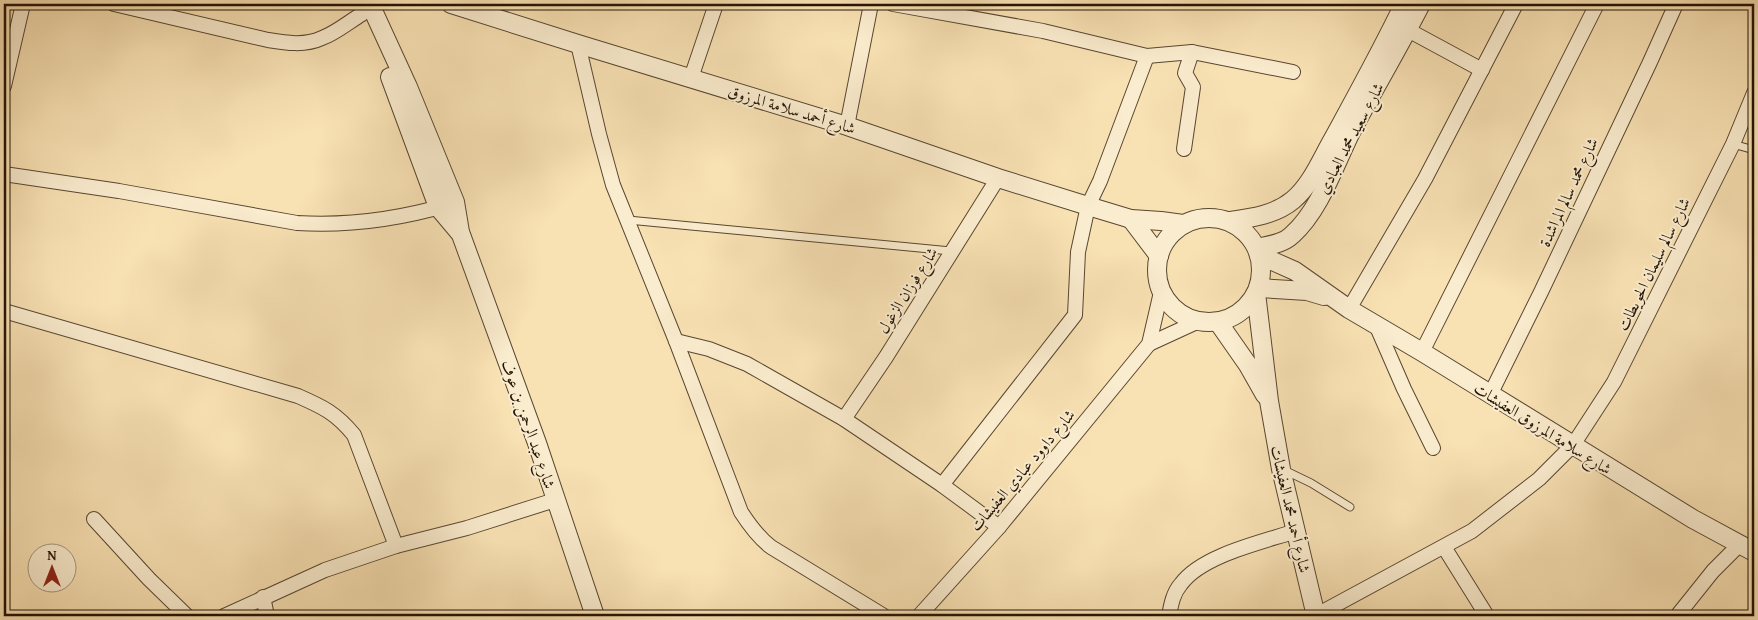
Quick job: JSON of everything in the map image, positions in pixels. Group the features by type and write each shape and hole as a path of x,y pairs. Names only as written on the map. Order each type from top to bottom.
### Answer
{"street":[{"path":"4,86 22,4"},
{"path":"114,4 268,40 290,43 323,38 364,7"},
{"name":"شارع أحمد سلامة المرزوق","path":"451,4 847,126 998,178 1131,219 1184,224"},
{"path":"691,78 716,4"},
{"path":"847,126 872,4"},
{"path":"893,4 1043,32 1147,56 1192,52 1293,72"},
{"name":"شارع سعيد محمد العبادي","path":"1229,222 1262,216 1272,212 1294,200 1307,184 1344,119 1404,4"},
{"name":"شارع سعيد محمد العبادي","path":"1258,251 1286,240 1294,234 1318,200 1352,132 1421,4"},
{"path":"1349,309 1424,179 1516,4"},
{"path":"1422,352 1597,4"},
{"name":"شارع محمد سالم المراشدة","path":"1490,395 1541,292 1676,4"},
{"name":"شارع عبد الرحمن بن عوف","path":"364,7 408,87 446,205 460,232 537,443 594,616"},
{"path":"1408,30 1482,70"},
{"path":"578,44 603,151 613,184 676,341 741,512 750,528 771,547 884,616"},
{"path":"1184,149 1193,88 1185,73 1192,52"},
{"path":"942,485 1075,315 1078,252 1088,206 1100,182 1147,56"},
{"name":"شارع سالم سليمان الحويطات","path":"1315,616 1472,531 1539,479 1573,445 1614,382 1733,144 1754,94"},
{"path":"4,174 118,191 297,223 323,224 378,220 446,205"},
{"name":"شارع فوزان الزغول","path":"844,419 886,357 998,178"},
{"path":"1206,218 1218,218 1229,222 1245,232 1258,251 1262,271 1258,291 1251,302 1237,315 1218,322 1199,321 1180,313 1171,306 1161,292 1157,278 1159,256 1171,234 1184,224 1206,218"},
{"path":"1131,219 1159,256"},
{"name":"شارع سلامة المرزوق العفيشات","path":"1258,251 1295,271 1377,327 1422,352 1693,519 1747,548"},
{"name":"شارع سلامة المرزوق العفيشات","path":"1258,291 1307,291 1334,299"},
{"name":"شارع أحمد محمد العفيشات","path":"1258,291 1269,402 1281,469 1315,616"},
{"name":"شارع داوود عبادي العفيشات","path":"1149,344 1161,292"},
{"path":"4,311 298,396 327,409 343,421 354,435 396,546"},
{"name":"شارع داوود عبادي العفيشات","path":"919,616 999,527 1149,344 1199,321"},
{"name":"شارع أحمد محمد العفيشات","path":"1218,322 1248,364 1269,402"},
{"path":"1377,327 1432,448"},
{"path":"676,341 709,349 748,364 844,419 942,485 999,527"},
{"path":"224,616 325,570 396,546 467,528 555,500"},
{"path":"94,519 149,579 187,616"},
{"path":"1169,616 1172,600 1180,584 1192,571 1217,557 1296,531"},
{"path":"1444,547 1487,616"},
{"path":"1677,616 1713,571 1747,548"},
{"path":"263,597 268,616"}],"lane":[{"path":"1733,144 1754,150"},
{"path":"627,220 951,252"},
{"path":"1281,469 1310,483 1350,507"}]}
